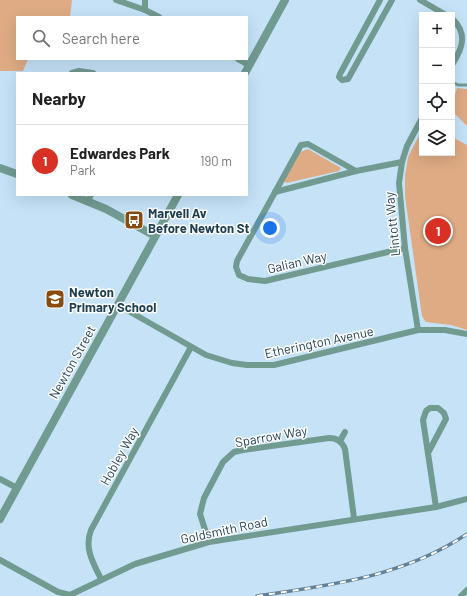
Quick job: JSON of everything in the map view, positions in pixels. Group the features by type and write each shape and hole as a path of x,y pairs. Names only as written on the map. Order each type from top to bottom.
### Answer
{"street":[{"path":"116,0 145,10 157,16"},
{"path":"145,0 145,10"},
{"path":"246,72 285,0"},
{"path":"380,0 340,74 339,77 342,80 348,79 392,0"},
{"path":"420,0 441,12"},
{"path":"455,20 464,26 467,36 455,60"},
{"path":"240,60 249,65"},
{"path":"76,72 86,72"},
{"name":"Lintott Way","path":"418,330 399,198 402,162 407,146 421,120"},
{"name":"Galian Way","path":"356,171 308,144 304,144 300,147 237,261 237,271 242,277 257,281 272,280 405,248"},
{"path":"276,192 356,171 402,162"},
{"path":"0,168 16,173"},
{"path":"78,196 90,198 155,236"},
{"name":"Newton Street","path":"0,519 177,196"},
{"name":"Etherington Avenue","path":"118,305 191,347 219,360 247,366 274,365 418,330 445,330 467,334"},
{"name":"Hobley Way","path":"101,579 88,548 91,530 191,347"},
{"path":"428,453 446,419 444,413 438,408 430,408 423,415 428,453 436,507"},
{"path":"345,432 340,441 345,449 354,518"},
{"name":"Sparrow Way","path":"209,542 200,509 211,482 228,456 243,450 329,438 340,441"},
{"path":"0,479 16,488"},
{"name":"Goldsmith Road","path":"0,560 63,595 76,593 101,579 135,564 209,542 354,518 436,507 467,499"},
{"path":"461,596 467,590"}],"lane":[{"path":"455,84 467,85"}],"shaded area":[{"path":"0,0 72,0 70,16 16,16 16,60 28,60 23,71 0,71"},
{"path":"457,88 467,89 467,126 455,114 455,94"},
{"path":"419,136 419,156 455,156 455,139 467,145 467,330 451,325 426,322 422,316 405,196 405,176 408,157"},
{"path":"308,149 341,168 339,171 286,183 284,181 300,152"}],"railway":[{"path":"257,596 339,583 392,570 443,549 467,534"}],"place":[{"name":"Marvell Av Before Newton St","path":"134,220"},
{"name":"Edwardes Park","path":"438,231"},
{"name":"Newton Primary School","path":"55,299"}]}
